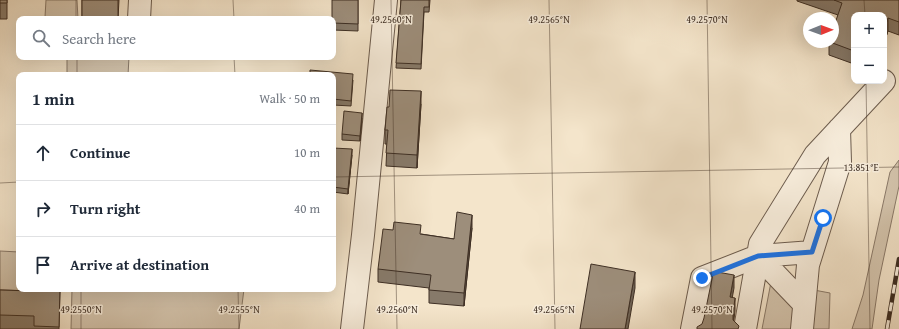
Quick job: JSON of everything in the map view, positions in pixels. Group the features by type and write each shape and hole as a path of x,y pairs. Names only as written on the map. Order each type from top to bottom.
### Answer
{"street":[{"path":"140,0 140,16"},
{"path":"352,329 364,227 386,0"},
{"path":"745,329 760,244 815,155 881,84"},
{"path":"802,329 808,265 840,162 839,129"},
{"path":"692,329 702,278 758,256 812,252"},
{"path":"758,256 804,304"}],"shaded area":[{"path":"46,0 77,0 78,16 45,16"},
{"path":"67,60 129,60 128,72 67,72"},
{"path":"899,160 899,186 879,280 872,329 852,329 863,295 890,172"},
{"path":"0,251 16,252 16,292 26,292 0,296"},
{"path":"771,282 830,293 829,329 762,329"},
{"path":"72,292 244,292 239,329 71,329"}],"building":[{"path":"0,0 7,0 7,3 0,3"},
{"path":"82,0 118,0 118,16 82,16"},
{"path":"332,0 358,0 358,24 336,23 336,16 332,16"},
{"path":"401,0 429,0 429,7 424,7 421,64 396,63"},
{"path":"834,0 899,0 899,22 888,18 887,21 887,12 851,12 851,50 839,45 839,12 842,3"},
{"path":"310,70 332,72 310,72"},
{"path":"336,72 353,74 351,101 336,99"},
{"path":"390,90 421,91 417,155 386,153 388,130 385,130"},
{"path":"344,111 362,113 360,136 342,134"},
{"path":"336,148 352,149 348,189 336,187"},
{"path":"457,212 472,215 464,293 429,290 431,275 378,269 383,229 393,230 394,222 421,225 420,234 454,239"},
{"path":"591,264 635,272 625,329 580,329"},
{"path":"717,272 734,275 730,297 735,298 733,320 739,326 738,329 697,329 697,327 702,324 704,318 713,274"},
{"path":"0,290 16,290 16,292 60,292 59,327 34,326 34,316 0,315"}],"railway":[{"path":"887,329 899,259"}],"route":[{"path":"702,278 758,256 812,252 823,218"}]}
